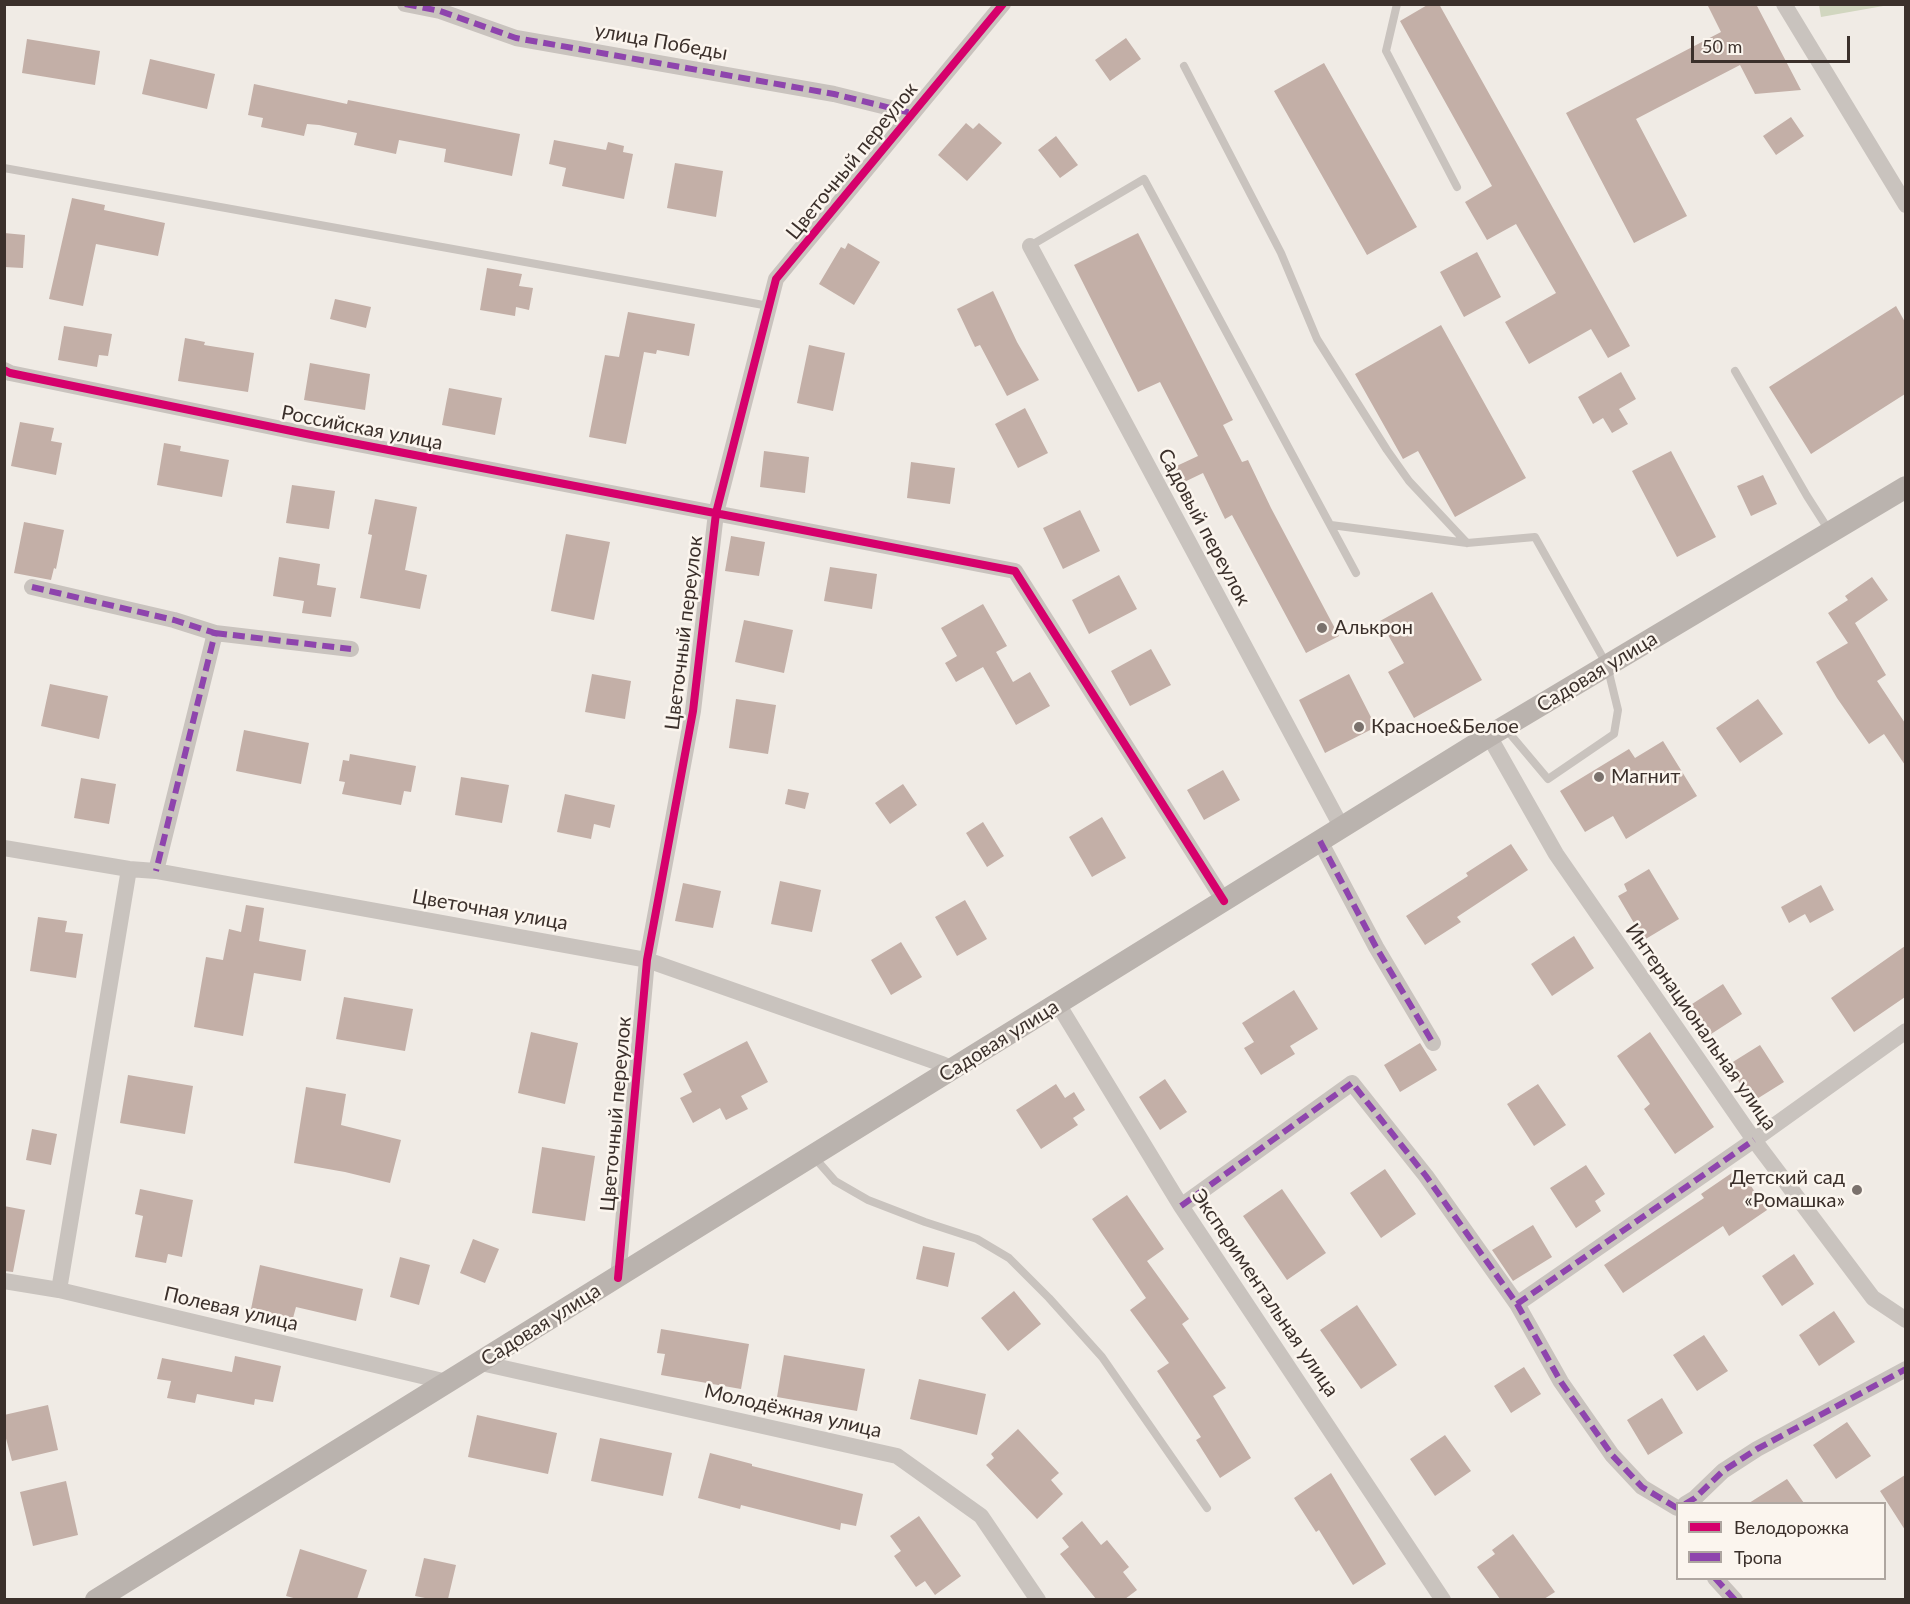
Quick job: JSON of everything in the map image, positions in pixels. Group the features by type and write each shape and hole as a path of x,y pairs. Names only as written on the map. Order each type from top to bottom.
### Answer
{"main road":[{"name":"Садовая улица","path":"96,1599 481,1363 1497,732 1831,532 1904,492"}],"street":[{"name":"улица Победы","path":"405,4 440,8 516,38 834,94 911,113"},
{"name":"Цветочный переулок","path":"618,1278 647,960 693,711 716,513 776,279 1003,4"},
{"path":"1784,4 1905,205"},
{"name":"Садовый переулок","path":"1030,246 1342,828"},
{"name":"Российская улица","path":"4,370 10,374 311,435 1015,571 1224,901"},
{"path":"32,587 174,620 215,633 351,649"},
{"path":"156,871 215,633"},
{"name":"Интернациональная улица","path":"1497,732 1556,854 1754,1140 1873,1298 1905,1320"},
{"path":"1320,842 1376,947 1433,1043"},
{"name":"Цветочная улица","path":"4,848 129,869 156,871 647,960 953,1069"},
{"path":"59,1290 129,869"},
{"name":"Экспериментальная улица","path":"1058,1004 1181,1206 1443,1599"},
{"path":"1516,1304 1754,1140 1905,1031"},
{"path":"1181,1206 1352,1083 1426,1176 1516,1304 1561,1382 1612,1455 1641,1487 1676,1507"},
{"name":"Полевая улица","path":"4,1281 59,1290 447,1382"},
{"name":"Молодёжная улица","path":"481,1363 897,1456 981,1516 1038,1599"},
{"path":"1687,1502 1695,1498 1723,1471 1756,1449 1905,1369"},
{"path":"1717,1580 1735,1599"}],"lane":[{"path":"1397,4 1386,51 1457,187"},
{"path":"1184,66 1281,253 1317,339 1409,481 1467,543"},
{"path":"4,168 769,306"},
{"path":"1030,246 1144,179 1356,573"},
{"path":"1735,371 1807,496 1831,532"},
{"path":"1330,525 1467,543 1534,537 1607,665 1618,710 1614,734 1548,779 1497,732"},
{"path":"813,1156 835,1181 868,1200 976,1239 1009,1258 1102,1357 1207,1508"}],"green space":[{"path":"1889,4 1821,17 1819,5"}],"building":[{"path":"1429,4 1439,4 1630,346 1608,358 1591,329 1529,364 1505,322 1556,293 1516,224 1487,240 1465,202 1492,186 1400,21"},
{"path":"1707,4 1756,4 1801,90 1755,94 1740,65 1636,119 1687,216 1634,243 1566,113 1721,32"},
{"path":"1126,38 1141,59 1110,81 1095,60"},
{"path":"27,39 100,51 95,85 22,73"},
{"path":"150,59 215,74 207,109 142,94"},
{"path":"1324,63 1417,227 1367,255 1274,91"},
{"path":"254,84 347,104 348,100 520,134 512,176 444,162 446,149 399,140 396,154 354,145 357,133 319,125 307,124 304,136 261,127 263,118 248,115"},
{"path":"1791,117 1804,136 1776,155 1763,136"},
{"path":"966,123 973,129 979,123 1002,143 967,181 938,155"},
{"path":"1056,136 1078,165 1060,178 1038,150"},
{"path":"554,140 606,150 608,142 624,146 623,152 633,154 624,199 562,186 566,168 549,164"},
{"path":"675,163 723,171 716,217 667,208"},
{"path":"72,198 105,205 104,210 165,223 158,256 96,244 83,306 49,299"},
{"path":"4,233 25,235 23,268 4,267"},
{"path":"1138,233 1233,420 1223,425 1242,462 1248,460 1339,636 1306,653 1232,515 1225,519 1203,473 1176,486 1168,470 1198,456 1160,382 1138,392 1074,265"},
{"path":"848,243 880,262 854,305 819,284 841,247 845,249"},
{"path":"1477,252 1501,297 1464,317 1440,272"},
{"path":"487,268 522,274 519,286 533,288 529,310 516,307 515,316 480,310"},
{"path":"993,291 1017,342 1039,380 1007,396 980,345 975,347 957,309"},
{"path":"335,299 371,307 366,328 330,319"},
{"path":"1896,306 1905,322 1905,394 1811,454 1769,387"},
{"path":"628,312 695,324 689,356 657,350 656,354 644,352 626,444 589,437 605,355 619,357"},
{"path":"1441,325 1526,478 1455,517 1418,451 1403,459 1355,374"},
{"path":"64,326 112,334 108,356 99,355 97,367 58,360"},
{"path":"185,338 205,342 204,345 254,353 248,392 178,381"},
{"path":"809,345 845,353 833,411 797,403"},
{"path":"310,363 370,374 365,410 304,400"},
{"path":"1621,372 1636,399 1619,409 1628,424 1612,433 1603,418 1593,424 1578,397"},
{"path":"449,388 502,398 495,435 442,425"},
{"path":"1025,408 1048,453 1018,468 995,424"},
{"path":"20,422 54,428 51,441 62,443 56,475 11,466"},
{"path":"164,443 181,446 180,451 229,460 222,497 157,485"},
{"path":"764,451 809,457 805,493 760,487"},
{"path":"1671,451 1716,537 1677,557 1632,471"},
{"path":"911,462 955,468 950,504 907,498"},
{"path":"1763,475 1777,504 1751,516 1737,486"},
{"path":"292,485 335,491 329,529 286,523"},
{"path":"375,499 417,507 405,570 427,575 420,609 360,598 372,535 368,534"},
{"path":"1080,510 1100,551 1063,569 1043,528"},
{"path":"24,522 64,530 56,569 54,568 51,580 14,573"},
{"path":"566,534 610,542 594,620 551,611"},
{"path":"731,536 765,542 759,576 725,571"},
{"path":"279,557 320,564 317,585 336,588 331,617 302,613 304,601 273,596"},
{"path":"830,567 877,574 872,609 824,601"},
{"path":"1119,575 1137,609 1089,634 1072,600"},
{"path":"1872,577 1888,600 1855,623 1886,675 1877,681 1905,723 1905,765 1884,734 1869,744 1837,698 1816,662 1848,643 1828,613 1848,600 1845,596"},
{"path":"1432,592 1482,680 1414,718 1388,672 1404,663 1380,621"},
{"path":"983,604 1007,646 996,652 1013,682 1030,672 1050,706 1016,725 983,667 956,682 945,663 957,656 941,628"},
{"path":"744,620 793,630 784,673 735,662"},
{"path":"1151,649 1171,685 1130,706 1111,671"},
{"path":"592,674 631,681 625,719 585,712"},
{"path":"1349,674 1376,727 1325,753 1299,700"},
{"path":"50,684 108,696 99,739 41,726"},
{"path":"736,699 776,705 768,754 729,748"},
{"path":"1758,699 1783,734 1740,763 1716,728"},
{"path":"244,730 309,743 301,784 236,771"},
{"path":"1663,741 1697,796 1626,839 1613,816 1585,832 1560,791 1629,749 1635,758"},
{"path":"350,754 416,766 411,792 404,791 401,805 342,794 345,782 339,781 343,760 349,761"},
{"path":"1223,770 1240,800 1204,820 1187,790"},
{"path":"461,777 509,785 502,823 455,815"},
{"path":"81,778 116,784 109,824 74,818"},
{"path":"903,784 917,805 890,824 875,803"},
{"path":"788,789 809,793 805,809 785,804"},
{"path":"565,794 615,805 610,828 594,824 591,839 557,832"},
{"path":"1102,817 1126,858 1092,877 1069,837"},
{"path":"983,822 1004,856 987,867 966,833"},
{"path":"1511,844 1528,870 1457,917 1461,922 1425,945 1406,916 1468,876 1466,873"},
{"path":"1649,869 1679,919 1644,940 1618,896 1627,891 1624,884"},
{"path":"780,881 821,890 812,932 771,924"},
{"path":"683,883 721,891 713,928 675,921"},
{"path":"1821,885 1834,910 1810,923 1805,914 1789,923 1781,907"},
{"path":"965,900 987,939 957,956 935,917"},
{"path":"246,905 264,908 259,941 306,950 301,981 254,973 243,1036 194,1027 206,957 223,960 229,929 241,932"},
{"path":"38,917 67,921 65,932 83,934 76,978 30,971"},
{"path":"1574,936 1594,968 1552,996 1531,964"},
{"path":"901,942 922,977 891,995 871,960"},
{"path":"1905,946 1905,997 1854,1032 1831,998"},
{"path":"1723,984 1742,1014 1708,1036 1689,1006"},
{"path":"1294,990 1318,1029 1290,1046 1295,1054 1261,1075 1244,1048 1254,1042 1242,1023"},
{"path":"344,997 413,1009 405,1051 336,1039"},
{"path":"531,1032 578,1043 565,1104 518,1093"},
{"path":"1650,1032 1714,1127 1675,1154 1644,1109 1650,1104 1617,1056"},
{"path":"747,1041 768,1082 741,1096 748,1109 726,1120 720,1108 693,1123 680,1098 692,1092 683,1074"},
{"path":"1420,1043 1437,1070 1400,1092 1384,1065"},
{"path":"1760,1045 1784,1082 1752,1102 1728,1065"},
{"path":"128,1075 193,1086 185,1134 120,1123"},
{"path":"1165,1079 1187,1112 1160,1130 1139,1097"},
{"path":"1056,1084 1065,1098 1074,1092 1085,1110 1073,1118 1078,1125 1041,1149 1016,1110"},
{"path":"1538,1084 1566,1125 1534,1146 1507,1104"},
{"path":"306,1087 346,1094 341,1125 401,1140 390,1183 294,1163"},
{"path":"32,1129 57,1134 51,1165 26,1160"},
{"path":"542,1147 595,1156 585,1221 532,1213"},
{"path":"1586,1165 1605,1194 1595,1201 1601,1211 1576,1228 1550,1188"},
{"path":"1739,1168 1767,1210 1729,1236 1723,1226 1623,1293 1604,1265 1704,1198 1701,1194"},
{"path":"1385,1169 1416,1214 1381,1238 1350,1193"},
{"path":"140,1189 193,1200 182,1257 168,1254 166,1263 135,1257 143,1216 135,1214"},
{"path":"1282,1189 1326,1253 1287,1280 1243,1216"},
{"path":"1127,1195 1164,1249 1147,1261 1189,1319 1182,1324 1226,1388 1213,1396 1251,1458 1220,1478 1196,1440 1201,1437 1157,1371 1169,1363 1130,1310 1146,1298 1092,1219"},
{"path":"4,1206 25,1210 13,1272 4,1271"},
{"path":"1533,1225 1552,1257 1513,1281 1492,1250"},
{"path":"473,1239 499,1249 485,1283 460,1273"},
{"path":"923,1246 955,1253 948,1287 916,1279"},
{"path":"1794,1254 1814,1284 1782,1306 1762,1276"},
{"path":"400,1257 430,1265 419,1305 390,1297"},
{"path":"260,1265 363,1289 356,1321 296,1307 293,1318 251,1309"},
{"path":"1014,1291 1041,1324 1008,1351 981,1318"},
{"path":"1357,1305 1397,1365 1361,1389 1320,1330"},
{"path":"1834,1311 1855,1342 1819,1366 1799,1335"},
{"path":"661,1329 749,1344 741,1389 661,1375 665,1354 657,1353"},
{"path":"1704,1335 1728,1371 1697,1391 1673,1355"},
{"path":"784,1355 865,1369 857,1411 777,1397"},
{"path":"235,1356 281,1366 273,1402 255,1399 254,1405 197,1394 195,1403 167,1398 171,1381 157,1379 162,1358 232,1372"},
{"path":"1524,1367 1541,1394 1511,1413 1494,1386"},
{"path":"919,1379 986,1394 977,1435 910,1419"},
{"path":"1662,1398 1683,1433 1648,1455 1627,1420"},
{"path":"48,1405 58,1450 12,1461 4,1431 4,1415"},
{"path":"477,1415 557,1433 548,1474 468,1457"},
{"path":"1847,1422 1871,1456 1836,1479 1813,1445"},
{"path":"1018,1429 1059,1473 1051,1480 1063,1494 1037,1519 986,1465 994,1458 991,1454"},
{"path":"1445,1435 1471,1471 1435,1496 1410,1459"},
{"path":"600,1438 672,1453 663,1496 591,1481"},
{"path":"710,1453 863,1494 856,1526 841,1523 840,1530 741,1505 740,1509 698,1498"},
{"path":"1331,1473 1386,1564 1353,1585 1319,1530 1316,1532 1294,1498"},
{"path":"1905,1475 1905,1530 1880,1491"},
{"path":"1787,1479 1803,1502 1751,1502"},
{"path":"66,1481 78,1535 33,1546 20,1492"},
{"path":"919,1516 961,1576 935,1595 925,1581 916,1587 894,1556 901,1551 890,1536"},
{"path":"1082,1521 1101,1545 1107,1540 1129,1567 1123,1572 1137,1590 1125,1599 1096,1599 1060,1554 1069,1547 1062,1538"},
{"path":"1513,1534 1555,1592 1544,1599 1500,1599 1477,1567 1495,1554 1492,1550"},
{"path":"300,1549 367,1570 357,1599 297,1599 286,1596"},
{"path":"424,1558 456,1565 448,1599 415,1596"}],"marked path":[{"path":"405,4 440,11 516,38 834,94 911,113"},
{"path":"32,587 174,620 215,633 156,871"},
{"path":"215,633 351,649"},
{"path":"1320,841 1376,947 1433,1043"},
{"path":"1181,1206 1352,1083 1426,1176 1517,1304 1561,1382 1612,1455 1642,1487 1676,1507"},
{"path":"1517,1304 1754,1140"},
{"path":"1688,1502 1723,1471 1757,1449 1906,1369"},
{"path":"1717,1580 1735,1600"}],"cycle path":[{"path":"618,1278 647,960 693,711 716,513 776,279 1003,4"},
{"path":"4,370 311,435 1015,571 1224,901"}],"place":[{"name":"Алькрон","path":"1322,628"},
{"name":"Красное&Белое","path":"1359,727"},
{"name":"Магнит","path":"1599,777"},
{"name":"Детский сад «Ромашка»","path":"1857,1190"}]}
